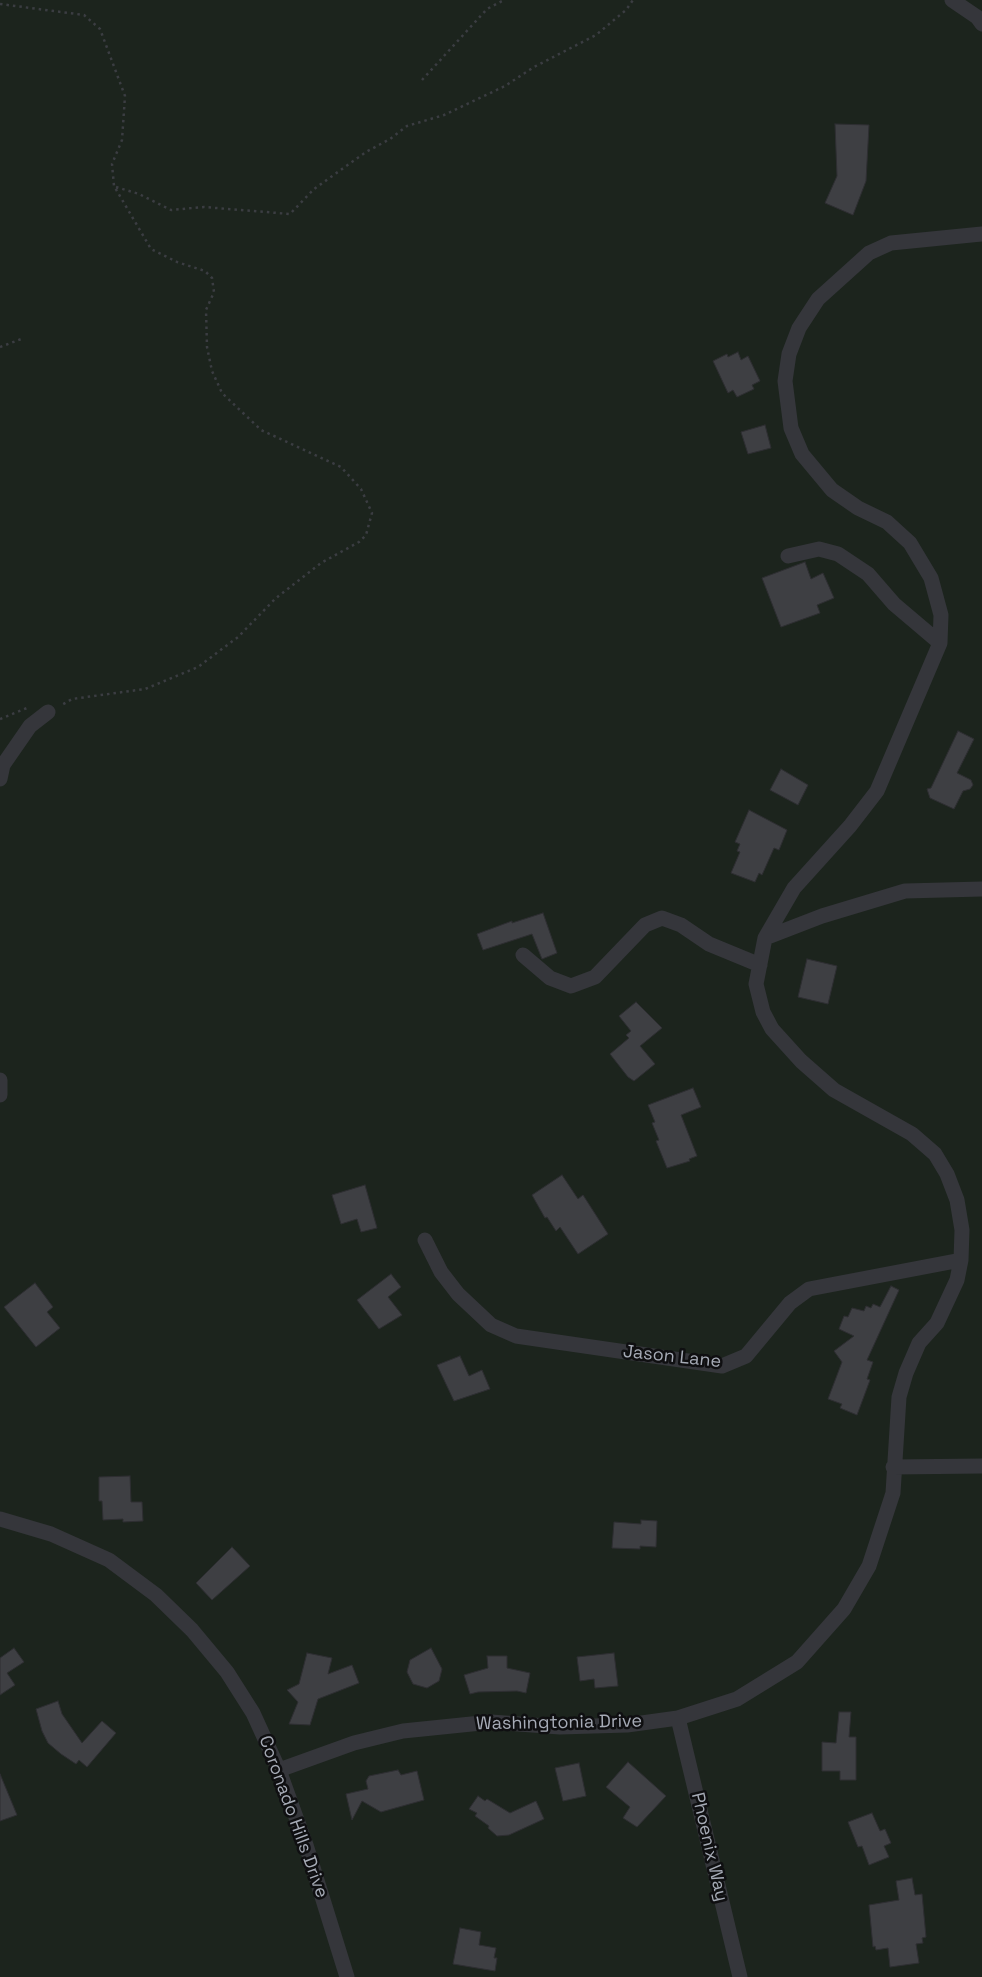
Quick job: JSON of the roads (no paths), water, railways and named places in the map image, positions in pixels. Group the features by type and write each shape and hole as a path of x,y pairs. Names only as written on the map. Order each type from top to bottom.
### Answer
{"street":[{"path":"952,0 979,18 982,24"},
{"name":"Washingtonia Drive","path":"279,1770 354,1743 403,1731 491,1722 560,1727 627,1725 678,1718 737,1699 798,1662 844,1609 869,1566 893,1493 893,1467 899,1397 906,1373 919,1343 936,1323 957,1280 961,1260 962,1230 957,1200 947,1174 935,1154 912,1134 834,1090 801,1061 772,1029 762,1012 756,984 765,938 794,888 850,826 877,791 940,643 941,615 932,578 910,543 887,522 858,508 832,490 802,454 791,428 785,381 789,354 799,328 818,300 869,253 891,243 982,234"},
{"path":"788,556 819,548 838,554 868,574 894,604 940,643"},
{"path":"0,779 3,766 30,726 48,712"},
{"path":"765,938 822,916 905,890 982,889"},
{"path":"524,955 550,978 571,986 596,977 645,924 662,918 681,926 709,944 760,965"},
{"path":"0,1080 0,1095"},
{"name":"Jason Lane","path":"425,1240 442,1272 458,1294 492,1325 516,1336 722,1366 746,1356 790,1303 809,1289 961,1260"},
{"path":"893,1467 982,1466"},
{"name":"Coronado Hills Drive","path":"0,1519 51,1534 110,1560 156,1595 192,1630 227,1672 253,1713 279,1770 306,1845 347,1977"},
{"name":"Phoenix Way","path":"678,1718 740,1977"}]}
